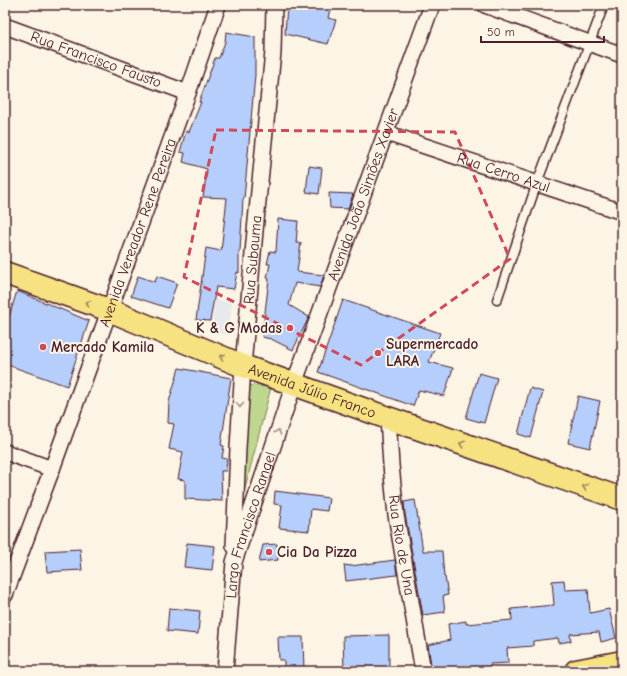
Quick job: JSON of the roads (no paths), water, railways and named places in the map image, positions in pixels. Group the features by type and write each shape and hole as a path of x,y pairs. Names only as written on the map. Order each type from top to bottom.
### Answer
{"main road":[{"name":"Avenida Júlio Franco","path":"5,273 109,310 243,366 622,499"},
{"path":"576,671 622,662"}],"street":[{"name":"Avenida Vereador Rene Pereira","path":"5,595 188,93 218,5"},
{"name":"Rua Subauma","path":"234,562 238,448 243,366 273,52 274,5"},
{"name":"Avenida João Simões Xavier","path":"294,384 432,5"},
{"path":"485,5 622,56"},
{"name":"Rua Francisco Fausto","path":"5,26 188,93"},
{"name":"Rua Cerro Azul","path":"386,133 622,212"},
{"name":"Largo Francisco Rangel","path":"225,671 234,562 294,384"},
{"name":"Rua Rio de Una","path":"388,418 390,465 396,515 423,671"},
{"path":"5,452 52,469"}],"lane":[{"path":"497,300 537,184 604,5"}],"place":[{"name":"K & G Modas","path":"290,328"},
{"name":"Mercado Kamila","path":"43,347"},
{"name":"Supermercado LARA","path":"378,353"},
{"name":"Cia Da Pizza","path":"269,552"}]}
